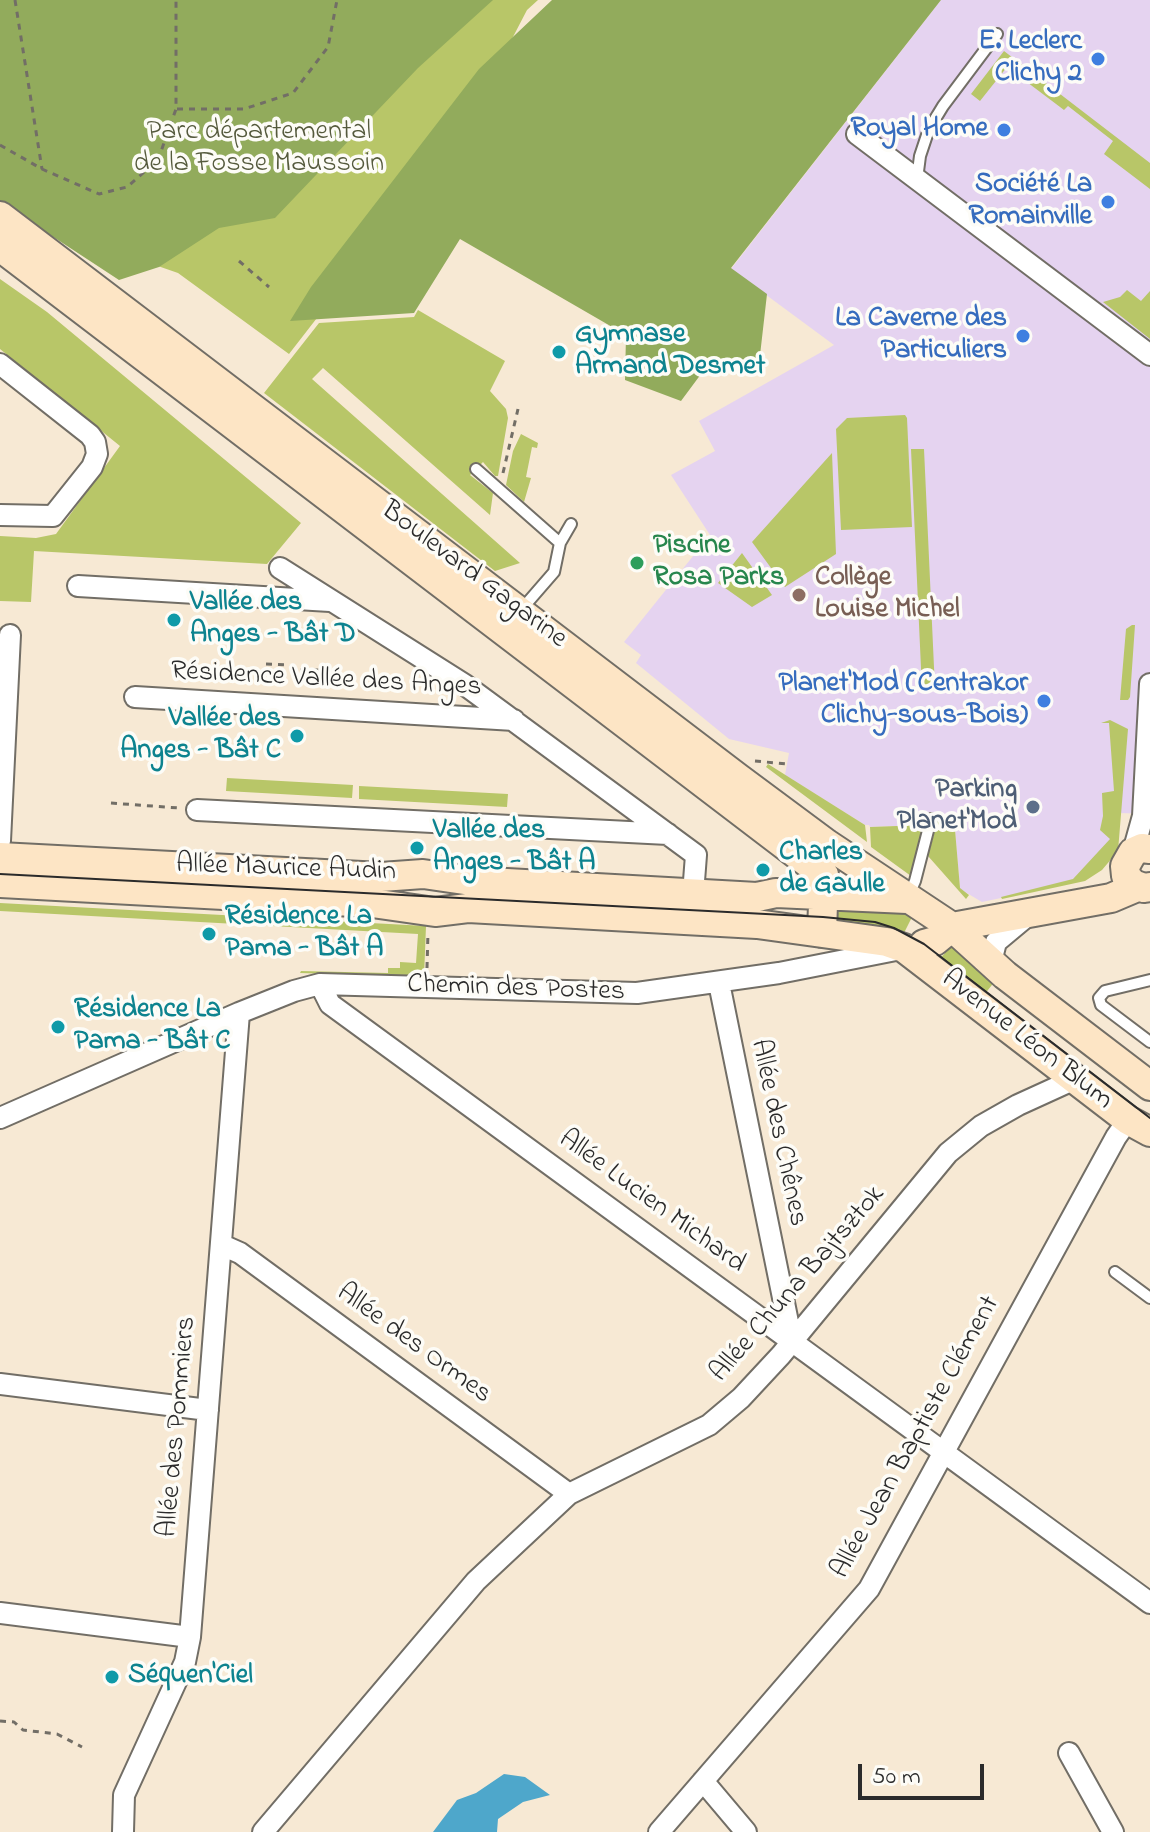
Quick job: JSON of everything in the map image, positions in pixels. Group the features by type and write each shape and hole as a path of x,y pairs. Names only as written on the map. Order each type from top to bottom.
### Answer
{"main road":[{"name":"Boulevard Gagarine","path":"0,216 738,778 907,899 952,927"},
{"name":"Boulevard Gagarine","path":"0,247 824,875 822,933"},
{"path":"776,893 791,851"},
{"name":"Allée Maurice Audin","path":"0,857 381,877 408,874 471,881 757,897 776,893 907,899"},
{"path":"910,952 935,941 952,927 1095,901 1104,889 1141,864"},
{"name":"Allée Maurice Audin","path":"0,883 372,903 435,912 468,908 757,924 879,940 910,952"},
{"name":"Avenue Léon Blum","path":"952,927 991,962 1150,1086"},
{"name":"Avenue Léon Blum","path":"910,952 1139,1126"}],"street":[{"path":"857,134 1150,355"},
{"path":"0,364 90,435 97,448 97,459 92,467 53,516 0,515"},
{"name":"Résidence Vallée des Anges","path":"280,568 465,685 696,855 693,894"},
{"path":"78,586 333,601"},
{"path":"0,841 10,635"},
{"path":"1141,864 1150,684"},
{"name":"Résidence Vallée des Anges","path":"135,697 514,720"},
{"path":"197,810 669,834"},
{"path":"991,962 996,942 1028,914"},
{"path":"818,965 822,933"},
{"name":"Chemin des Postes","path":"0,1118 239,1013 320,984 637,993 910,952"},
{"name":"Allée des Chênes","path":"719,983 792,1342"},
{"name":"Allée Lucien Michard","path":"320,984 330,1004 1150,1603"},
{"name":"Allée des Pommiers","path":"123,1832 124,1795 185,1662 190,1637 239,1013"},
{"name":"Allée Chuna Bajtsztok","path":"263,1832 476,1581 569,1494 709,1425 741,1398 792,1342 948,1153 981,1126 1075,1079"},
{"name":"Allée Jean Baptiste Clément","path":"659,1832 869,1589 1116,1137 1139,1126"},
{"name":"Allée des Ormes","path":"222,1245 240,1253 569,1494"},
{"path":"0,1384 208,1410"},
{"path":"0,1613 190,1637"},
{"path":"1069,1753 1113,1832"},
{"path":"703,1781 746,1832"}],"lane":[{"path":"917,179 920,156 929,129 997,34"},
{"path":"476,469 560,543"},
{"path":"520,612 554,572 560,543 571,524"},
{"path":"907,899 915,881 931,819"},
{"path":"1150,980 1105,991 1099,998 1101,1005 1150,1042"},
{"path":"1115,1272 1150,1298"}],"path":[{"path":"15,0 42,169"},
{"path":"0,145 42,169 99,194 127,187 158,160 176,109 176,0"},
{"path":"176,109 244,109 293,93 328,47 337,0"},
{"path":"239,261 269,287"},
{"path":"499,489 518,409"},
{"path":"266,664 289,665 296,670 339,670 338,691"},
{"path":"750,760 787,764"},
{"path":"111,803 197,810"},
{"path":"0,1721 14,1722 23,1730 57,1734 82,1747"}],"shaded area":[{"path":"941,0 1150,0 1150,814 1119,813 1117,846 1077,882 982,902 960,889 954,818 924,820 924,825 865,825 785,775 789,753 729,739 636,663 641,655 624,642 710,535 671,475 715,451 699,421 834,345 731,269"}],"green space":[{"name":"Parc départemental de la Fosse Maussoin","path":"0,0 538,0 527,10 489,83 493,91 289,354 178,273 106,248"},
{"name":"Parc départemental de la Fosse Maussoin","path":"0,0 493,0 418,68 275,218 219,228 159,267 119,280 0,202"},
{"path":"552,0 941,0 731,268 767,294 759,364 704,370 681,401 625,380 626,335 460,239 414,313 290,321 311,287 479,69"},
{"path":"1004,51 1150,163 1150,189 1104,154 1113,141 1068,106 1064,110 1007,67 980,101 971,94"},
{"path":"0,279 47,312 301,523 267,564 34,551 31,602 0,601 0,536 36,538 56,534 120,446 0,349"},
{"path":"1127,290 1141,301 1150,291 1150,339 1103,302 1120,297"},
{"path":"418,310 505,361 490,391 506,409 508,418 498,476 483,462 470,475 493,493 490,515 323,368 312,379 520,563 495,571 264,393 319,323 414,317"},
{"path":"905,415 912,527 841,530 836,429 847,418"},
{"path":"521,434 538,443 537,448 532,447 526,477 531,478 524,502 506,485 513,451"},
{"path":"911,449 924,449 935,689 922,690"},
{"path":"832,453 836,554 785,587 752,542"},
{"path":"742,553 772,595 752,607 718,583"},
{"path":"1135,625 1130,697 1120,700 1126,629"},
{"path":"1110,720 1128,729 1118,851 1102,870 1085,881 1002,899 1073,879 1110,839 1100,830 1102,793 1114,791 1109,723 1101,723"},
{"path":"768,764 865,825 867,842 766,767"},
{"path":"227,778 353,785 352,798 226,791"},
{"path":"359,786 508,794 507,807 359,799"},
{"path":"954,818 960,888 969,895 966,899 928,856 938,819"},
{"path":"924,825 911,876 871,847 870,827"},
{"path":"0,903 426,926 424,977 300,973 388,973 388,968 400,968 400,962 416,963 418,934 0,911"},
{"path":"839,906 890,907 912,917 902,937 837,922"},
{"path":"953,944 999,976 984,995 937,962"}],"water":[{"path":"504,1774 525,1777 550,1795 523,1802 498,1819 497,1832 433,1832 457,1800 476,1793"}],"tram line":[{"path":"0,874 875,922 924,944 1150,1118"}],"place":[{"name":"E. Leclerc Clichy 2","path":"1098,59"},
{"name":"Royal Home","path":"1004,130"},
{"name":"Société La Romainville","path":"1108,202"},
{"name":"La Caverne des Particuliers","path":"1023,336"},
{"name":"Gymnase Armand Desmet","path":"559,352"},
{"name":"Piscine Rosa Parks","path":"637,563"},
{"name":"Collège Louise Michel","path":"799,595"},
{"name":"Vallée des Anges - Bât D","path":"174,620"},
{"name":"Planet'Mod (Centrakor Clichy-sous-Bois)","path":"1044,701"},
{"name":"Vallée des Anges - Bât C","path":"297,736"},
{"name":"Parking Planet'Mod","path":"1033,807"},
{"name":"Vallée des Anges - Bât A","path":"417,848"},
{"name":"Charles de Gaulle","path":"763,870"},
{"name":"Résidence La Pama - Bât A","path":"209,934"},
{"name":"Résidence La Pama - Bât C","path":"58,1027"},
{"name":"Séquen'Ciel","path":"112,1677"}]}
